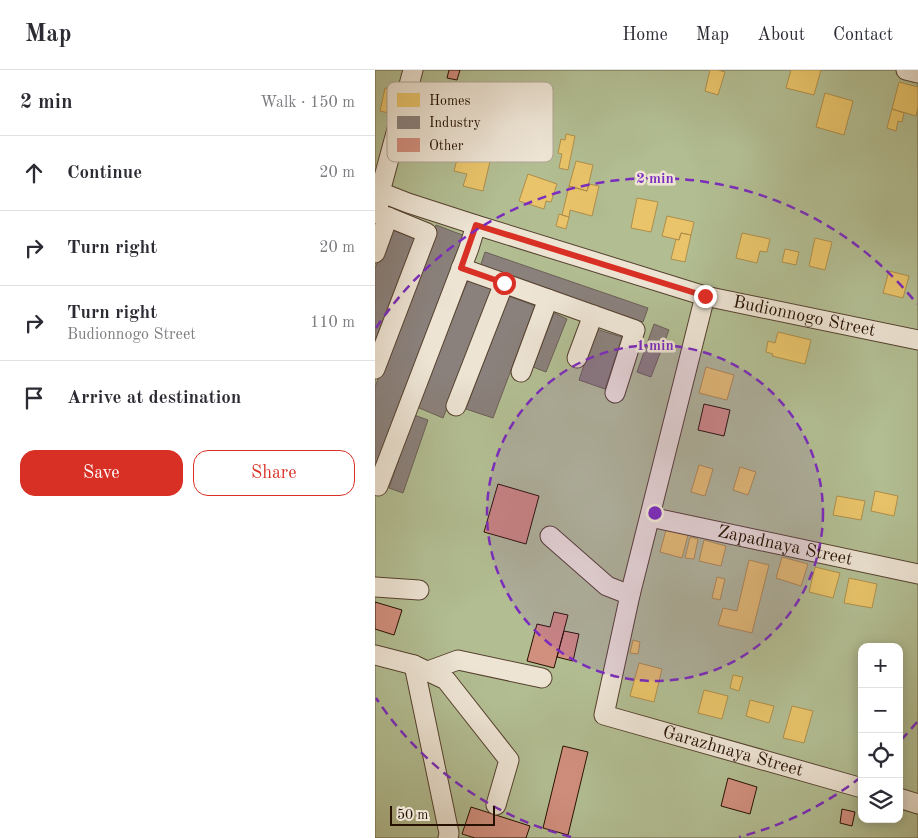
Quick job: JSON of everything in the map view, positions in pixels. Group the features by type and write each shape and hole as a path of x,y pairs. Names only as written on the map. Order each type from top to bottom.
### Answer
{"street":[{"path":"906,70 918,73"},
{"path":"375,253 380,215 378,191 387,160"},
{"name":"Budionnogo Street","path":"378,191 408,203 476,225 705,296 918,340"},
{"path":"375,369 427,232 380,215"},
{"path":"378,486 476,225"},
{"path":"461,268 635,330 615,392"},
{"path":"457,406 504,283"},
{"path":"550,536 607,586 630,595 705,296"},
{"path":"521,372 548,299"},
{"path":"577,358 593,315"},
{"name":"Zapadnaya Street","path":"650,517 918,574"},
{"path":"375,587 419,590"},
{"name":"Garazhnaya Street","path":"630,595 604,715 858,787"},
{"path":"375,655 421,668 446,680 509,760 496,805"},
{"path":"421,668 458,660 543,678"},
{"path":"421,668 449,833 448,838"},
{"path":"903,799 918,804"}],"green space":[{"path":"375,70 918,70 918,838 375,838"}],"building: Homes":[{"path":"710,70 725,72 718,95 705,91"},
{"path":"791,70 821,70 814,95 786,88"},
{"path":"899,82 918,87 916,116 892,109"},
{"path":"385,88 387,88 387,113 380,111"},
{"path":"825,93 853,101 844,135 816,127"},
{"path":"892,109 904,113 902,122 898,121 896,131 887,128"},
{"path":"566,134 575,136 568,170 559,168 562,154 558,153 561,139 565,140"},
{"path":"576,161 593,165 587,191 569,186"},
{"path":"456,162 490,162 483,191 463,186 467,174 454,171"},
{"path":"528,174 557,184 551,202 546,201 544,209 519,201"},
{"path":"589,184 599,186 592,216 570,210 569,217 562,215 569,186 587,191"},
{"path":"637,198 658,202 651,232 631,228"},
{"path":"559,214 569,217 566,229 556,226"},
{"path":"667,216 694,222 691,235 681,233 679,240 662,236"},
{"path":"681,233 691,235 685,262 671,259 676,239 679,240"},
{"path":"742,233 770,239 767,252 760,251 757,263 736,258"},
{"path":"815,238 832,242 825,270 809,266"},
{"path":"785,249 799,252 796,265 782,262"},
{"path":"889,271 909,276 903,298 883,293"},
{"path":"778,332 811,340 805,364 772,356 773,354 766,352 768,341 775,343"},
{"path":"706,367 734,375 727,400 699,393"},
{"path":"699,465 713,469 705,496 691,492"},
{"path":"740,467 756,472 748,495 733,490"},
{"path":"875,491 898,496 894,516 871,511"},
{"path":"837,496 865,501 861,520 833,515"},
{"path":"666,530 688,535 682,558 660,552"},
{"path":"690,537 698,539 694,559 685,558"},
{"path":"704,540 726,546 721,566 699,561"},
{"path":"782,557 808,564 801,586 776,578"},
{"path":"749,560 769,565 752,633 718,625 723,608 737,611"},
{"path":"815,567 840,573 833,598 809,592"},
{"path":"717,577 725,579 720,600 712,598"},
{"path":"849,578 877,584 872,608 844,603"},
{"path":"633,640 640,642 638,654 630,653"},
{"path":"639,663 662,669 654,702 630,696"},
{"path":"733,675 743,677 739,691 730,688"},
{"path":"704,690 728,696 722,719 698,713"},
{"path":"750,700 774,706 769,723 746,716"},
{"path":"792,706 813,711 804,743 783,738"}],"building: Industry":[{"path":"436,225 465,236 375,473 375,387"},
{"path":"390,229 419,240 375,356 375,269"},
{"path":"485,252 648,308 643,322 480,267"},
{"path":"468,280 494,290 443,418 417,407"},
{"path":"509,296 535,306 493,418 466,409"},
{"path":"554,313 567,319 546,372 533,367"},
{"path":"654,324 669,330 651,377 637,372"},
{"path":"596,329 622,337 605,389 579,380"},
{"path":"414,415 428,420 403,493 389,488"}],"building: Other":[{"path":"449,70 460,70 457,80 447,78"},
{"path":"704,404 730,410 724,436 698,430"},
{"path":"498,484 539,496 526,544 484,532"},
{"path":"375,602 402,610 394,635 375,629"},
{"path":"554,612 568,615 554,668 527,661 537,624 550,627"},
{"path":"564,631 579,634 573,661 557,657"},
{"path":"563,746 588,752 568,835 543,828"},
{"path":"728,778 757,787 750,814 721,806"},
{"path":"471,807 530,826 526,838 475,838 462,834"},
{"path":"842,809 855,812 852,826 840,823"}],"route":[{"path":"504,283 461,268 476,225 705,296"}]}
